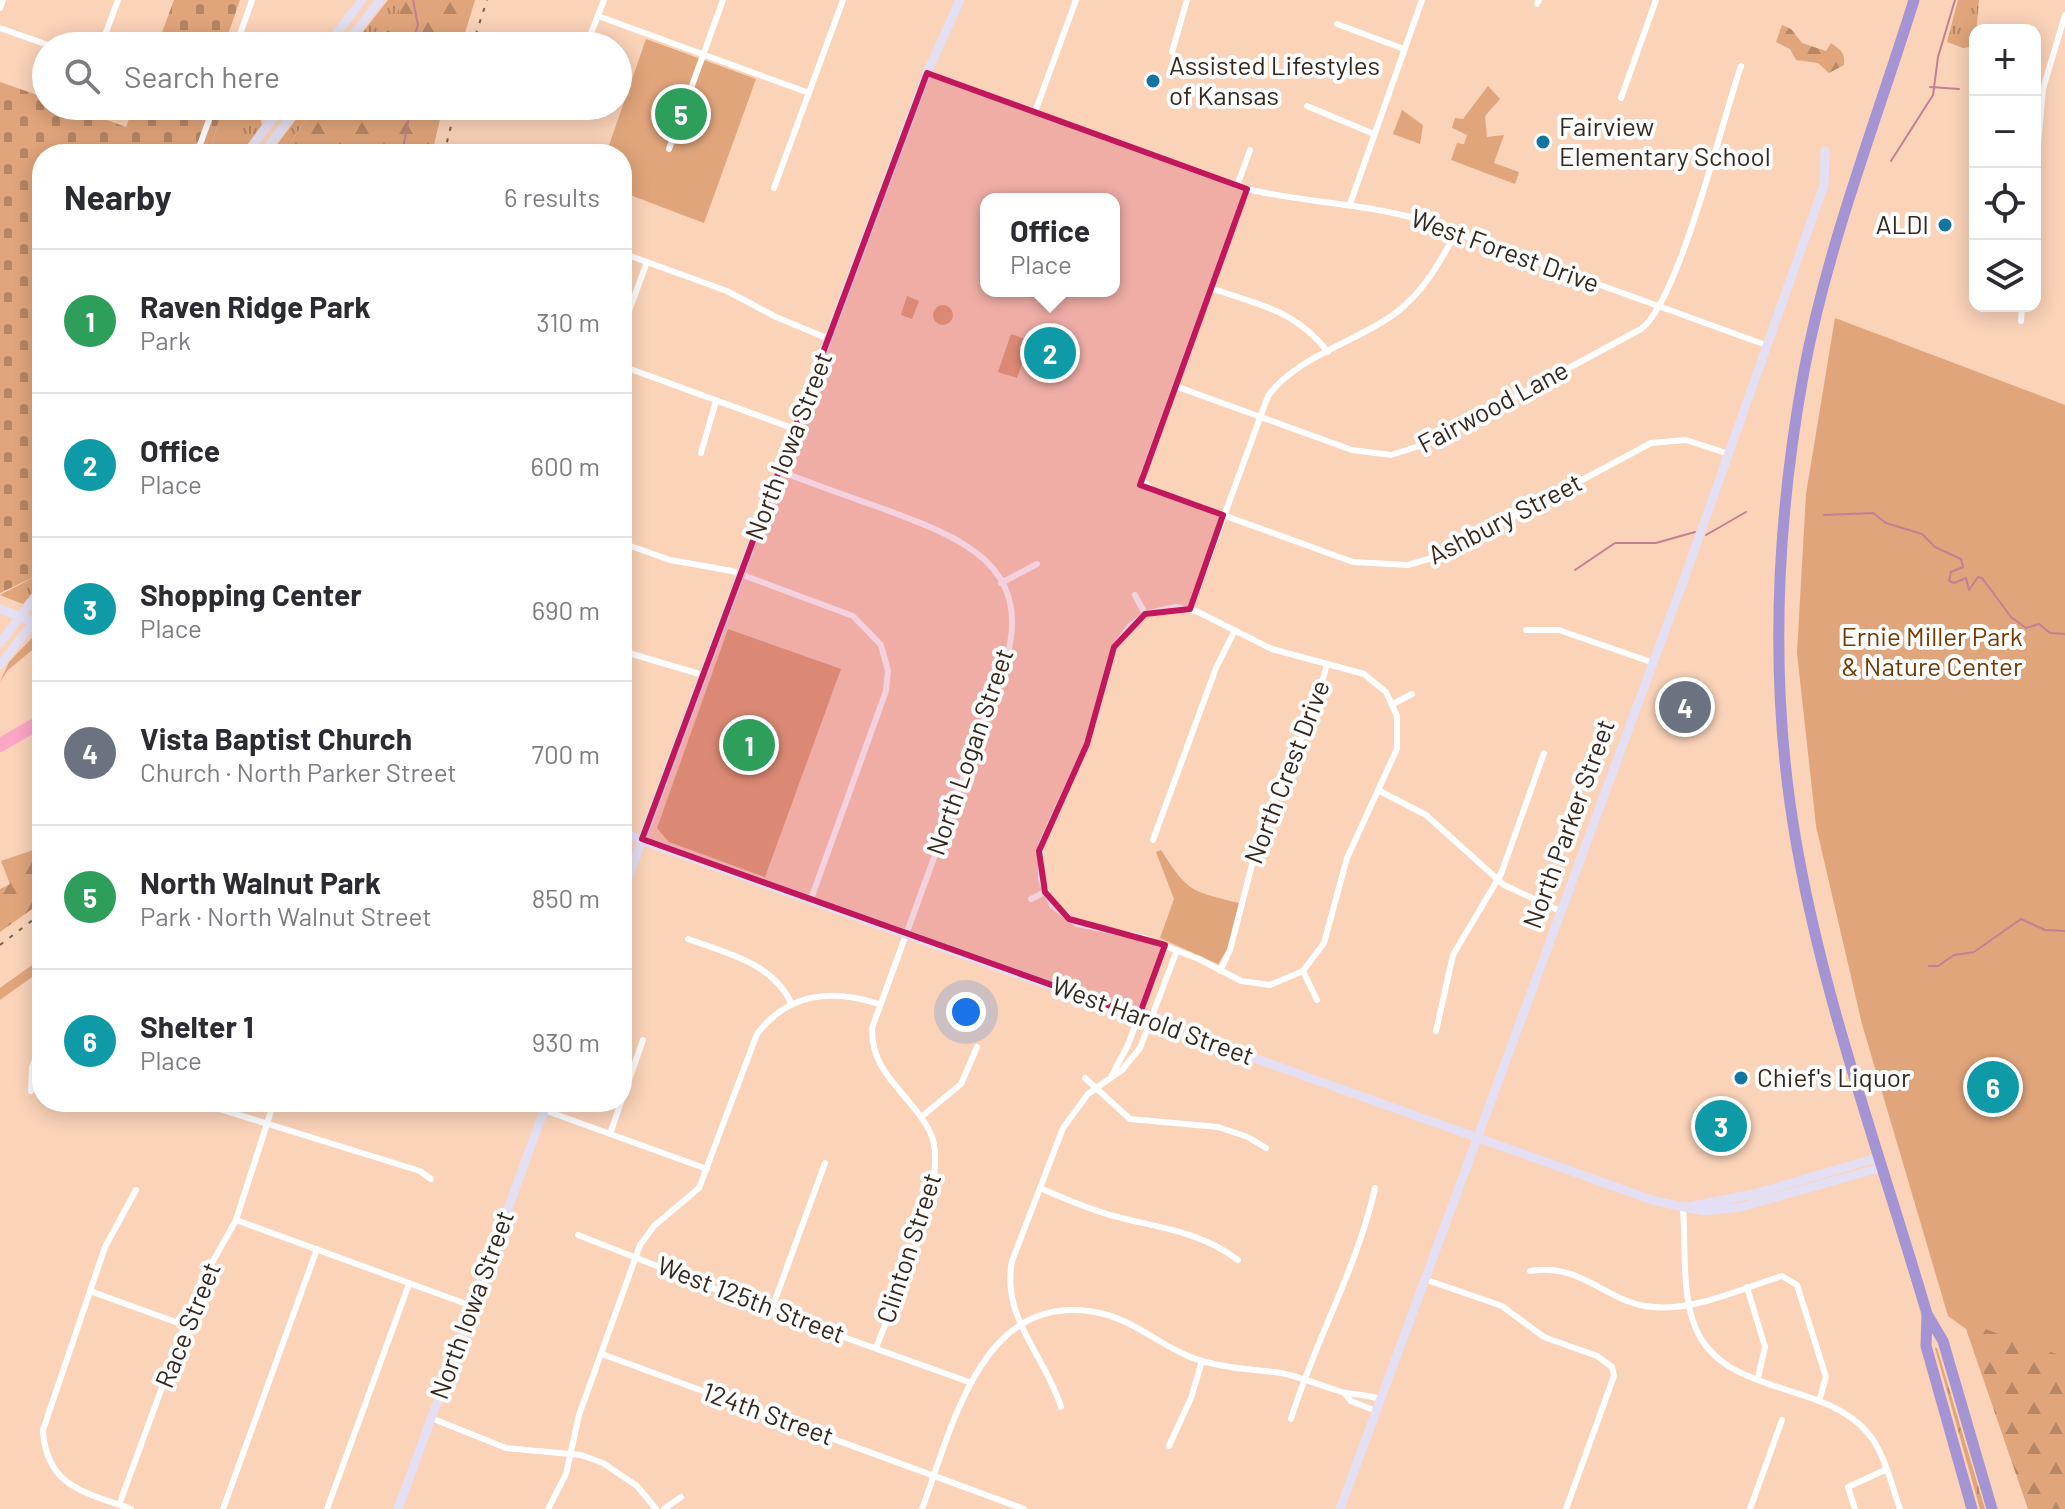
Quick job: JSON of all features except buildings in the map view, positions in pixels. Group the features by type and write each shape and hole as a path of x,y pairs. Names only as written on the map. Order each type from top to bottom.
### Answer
{"highway":[{"path":"1914,0 1832,256 1804,369 1785,497 1778,613 1790,802 1820,950 1927,1314 1943,1341 1992,1509"},
{"path":"1927,1314 1926,1346 1972,1509"}],"street":[{"path":"0,8 3,0"},
{"path":"106,32 118,0"},
{"path":"241,32 252,0"},
{"path":"338,32 362,0"},
{"path":"356,32 380,0"},
{"path":"592,32 604,0"},
{"path":"669,149 723,0"},
{"path":"774,188 843,0"},
{"name":"North Iowa Street","path":"632,866 927,73 960,0"},
{"path":"1035,112 1076,0"},
{"path":"1172,52 1187,0"},
{"path":"1350,204 1422,0"},
{"path":"1621,98 1656,0"},
{"path":"2036,168 2043,89 2065,15"},
{"path":"598,16 809,93"},
{"path":"1337,24 1404,49"},
{"path":"0,28 32,39"},
{"path":"1659,307 1719,145 1741,66"},
{"name":"West Forest Drive","path":"927,73 1237,186 1297,199 1394,212 1766,345"},
{"path":"1307,106 1374,134"},
{"path":"200,144 209,120"},
{"path":"254,144 272,120"},
{"path":"270,144 288,120"},
{"path":"1237,186 1250,150"},
{"name":"North Parker Street","path":"1340,1509 1729,454 1824,185 1825,151"},
{"path":"1175,386 1247,189"},
{"path":"1190,609 1268,396 1284,378 1394,314 1412,299 1429,281 1456,233"},
{"path":"632,257 727,291 776,317 829,339"},
{"path":"632,303 647,262"},
{"path":"1211,288 1295,318 1311,330 1328,352"},
{"name":"Fairwood Lane","path":"1175,386 1361,452 1391,455 1410,451 1641,329 1659,307"},
{"path":"2021,321 2022,312"},
{"path":"632,370 795,429"},
{"name":"Ashbury Street","path":"1175,386 1143,481 1151,489 1353,562 1408,565 1442,555 1651,443 1686,440 1729,454"},
{"path":"701,453 716,401"},
{"name":"North Logan Street","path":"779,471 951,534 983,556 1001,583 1010,615 1008,651 905,933"},
{"path":"632,547 670,560 741,574 853,616 874,635 886,660 888,679 884,698 811,899"},
{"path":"1001,583 1037,564"},
{"path":"1135,595 1145,614"},
{"path":"0,643 32,600"},
{"path":"0,609 32,621"},
{"path":"1164,609 1190,609 1281,652 1371,678 1393,704 1398,744 1347,858 1324,943 1303,971 1283,981 1259,985 1165,945 1077,924 1052,905 1045,892 1038,861 1041,844 1087,744 1114,647 1130,626 1145,614 1164,609"},
{"path":"0,665 32,630"},
{"path":"1526,630 1559,630 1651,662"},
{"path":"1153,840 1216,668 1234,632"},
{"path":"632,654 703,675"},
{"name":"North Crest Drive","path":"1220,971 1230,950 1264,818 1314,711 1327,664"},
{"path":"1393,704 1412,694"},
{"path":"1436,1031 1457,945 1498,880 1544,753"},
{"path":"1378,790 1426,815 1514,891 1560,911"},
{"name":"West Harold Street","path":"632,836 1646,1199 1704,1211 1741,1207 1876,1169 1881,1162"},
{"path":"1031,899 1045,892"},
{"name":"Clinton Street","path":"876,1348 935,1182 933,1139 921,1117 878,1063 872,1042 879,1004 905,933"},
{"path":"688,939 760,967 781,985 791,1003"},
{"path":"1110,1077 1139,1016 1165,945"},
{"path":"1061,1407 1055,1389 1020,1326 1011,1301 1009,1277 1063,1128 1095,1089 1136,1055 1177,950"},
{"path":"1303,971 1317,1000"},
{"path":"548,1509 562,1484 579,1415 637,1255 654,1226 695,1194 757,1034 791,1003 813,995 837,994 879,1004"},
{"path":"632,1072 643,1040"},
{"path":"921,1117 961,1084 977,1047"},
{"path":"31,1091 32,1067"},
{"path":"1085,1078 1130,1119 1218,1127 1248,1137 1266,1148"},
{"path":"226,1112 420,1171 431,1179"},
{"name":"Race Street","path":"119,1505 199,1286 236,1220 271,1112"},
{"name":"North Iowa Street","path":"398,1509 543,1112"},
{"path":"559,1112 707,1169"},
{"path":"610,1134 618,1112"},
{"path":"771,1311 825,1163"},
{"path":"1040,1188 1111,1215 1180,1229 1210,1241 1238,1260"},
{"path":"1291,1419 1303,1379 1353,1266 1375,1188"},
{"path":"131,1509 68,1485 46,1456 43,1430 105,1247 136,1190"},
{"path":"1683,1208 1690,1304 1696,1330 1711,1352 1735,1370 1844,1412 1868,1433 1900,1509"},
{"path":"236,1220 472,1306"},
{"name":"West 125th Street","path":"578,1235 637,1255 771,1311 969,1382"},
{"path":"223,1509 317,1249"},
{"path":"1530,1271 1569,1273 1641,1305 1690,1304 1782,1276 1788,1278 1797,1285 1826,1377 1819,1401"},
{"path":"1424,1279 1502,1306 1544,1337 1597,1356 1612,1367 1614,1376 1566,1509"},
{"path":"327,1509 409,1284"},
{"path":"1747,1287 1765,1347 1758,1378"},
{"path":"90,1291 184,1325"},
{"path":"922,1509 969,1382 999,1340 1020,1326 1054,1314 1093,1312 1124,1322 1202,1361 1303,1379 1344,1393 1351,1401 1376,1411"},
{"name":"124th Street","path":"602,1354 1024,1509"},
{"path":"1169,1446 1188,1408 1202,1361"},
{"path":"1344,1393 1354,1391 1380,1399"},
{"path":"431,1418 506,1448 571,1454 603,1463 637,1486 656,1509"},
{"path":"1750,1509 1782,1420"},
{"path":"1855,1509 1848,1487 1885,1470"},
{"path":"664,1509 681,1497"}],"highlighted area":[{"path":"927,73 1247,189 1140,485 1223,515 1190,609 1145,614 1114,647 1087,744 1039,851 1045,892 1069,919 1165,945 1139,1016 642,839"}],"green space":[{"path":"174,0 240,0 229,32 162,32"},
{"path":"388,0 397,0 402,22 384,32 363,32"},
{"path":"397,0 475,0 465,32 385,32 401,22"},
{"path":"1958,0 1979,0 1977,24 1969,24 1969,47 1947,42"},
{"path":"1782,25 1791,29 1802,43 1826,51 1831,43 1842,52 1844,65 1829,73 1818,63 1796,60 1790,49 1776,42"},
{"path":"646,39 756,79 704,223 632,196 632,144 609,144 618,120 632,120 632,79"},
{"path":"0,82 32,93 32,120 107,120 126,127 129,120 219,120 212,144 32,144 32,578 0,593"},
{"path":"1488,86 1500,99 1485,116 1487,137 1504,135 1494,163 1519,172 1515,184 1451,160 1457,143 1464,144 1467,135 1452,128 1455,118 1463,119"},
{"path":"1402,110 1423,125 1420,144 1393,134"},
{"path":"219,120 261,120 262,125 248,144 212,144"},
{"path":"296,120 306,120 290,144 278,144"},
{"path":"306,120 440,120 434,144 290,144"},
{"path":"907,296 919,301 912,319 901,315"},
{"path":"943,305 950,308 953,315 950,322 943,325 936,322 933,315 936,308"},
{"name":"Ernie Miller Park & Nature Center","path":"1835,318 2065,405 2065,1357 1948,1316 1862,1024 1816,826 1797,653 1806,494"},
{"path":"1011,334 1030,341 1017,378 998,372"},
{"path":"32,578 32,594 23,604 0,595"},
{"path":"728,629 841,669 765,877 669,842 657,828"},
{"path":"32,638 32,650 8,670 0,682 9,662"},
{"path":"32,850 32,909 0,932 0,889 10,884 1,861"},
{"path":"1161,850 1192,888 1239,903 1228,948 1218,964 1160,938 1174,899 1156,852"},
{"path":"32,965 32,977 0,1000 0,988"},
{"path":"1952,1202 2065,1298 2065,1509 2028,1509 1966,1329 1948,1316"},
{"path":"1937,1348 1985,1509 1980,1509"}],"waterway":[{"path":"413,0 418,25 416,32"},
{"path":"1891,161 1933,95 1938,57 1955,0"},
{"path":"1930,87 1959,89"},
{"path":"404,144 408,120"},
{"path":"1706,535 1746,512"},
{"path":"1824,515 1873,513 1886,523 1922,534 1935,547 1961,559 1963,567 1951,572 1949,581 1954,583 1966,578 1969,590 1978,577 1982,578 2011,617 2026,628 2039,624 2050,633 2065,634"},
{"path":"1575,570 1615,543 1656,543 1695,532"},
{"path":"0,745 32,727"},
{"path":"1929,966 1938,966 1954,955 1974,952 2021,919 2045,930 2065,931"}],"railway":[{"path":"477,32 487,0"},
{"path":"446,144 452,120"},
{"path":"0,945 32,921"}],"place":[{"name":"Assisted Lifestyles of Kansas","path":"1153,81"},
{"name":"North Walnut Park","path":"681,114"},
{"name":"Fairview Elementary School","path":"1543,142"},
{"name":"ALDI","path":"1945,225"},
{"name":"Office","path":"1050,353"},
{"name":"Vista Baptist Church","path":"1685,707"},
{"name":"Raven Ridge Park","path":"749,745"},
{"name":"Chief's Liquor","path":"1741,1078"},
{"name":"Shelter 1","path":"1993,1087"},
{"name":"Shopping Center","path":"1721,1126"}]}
